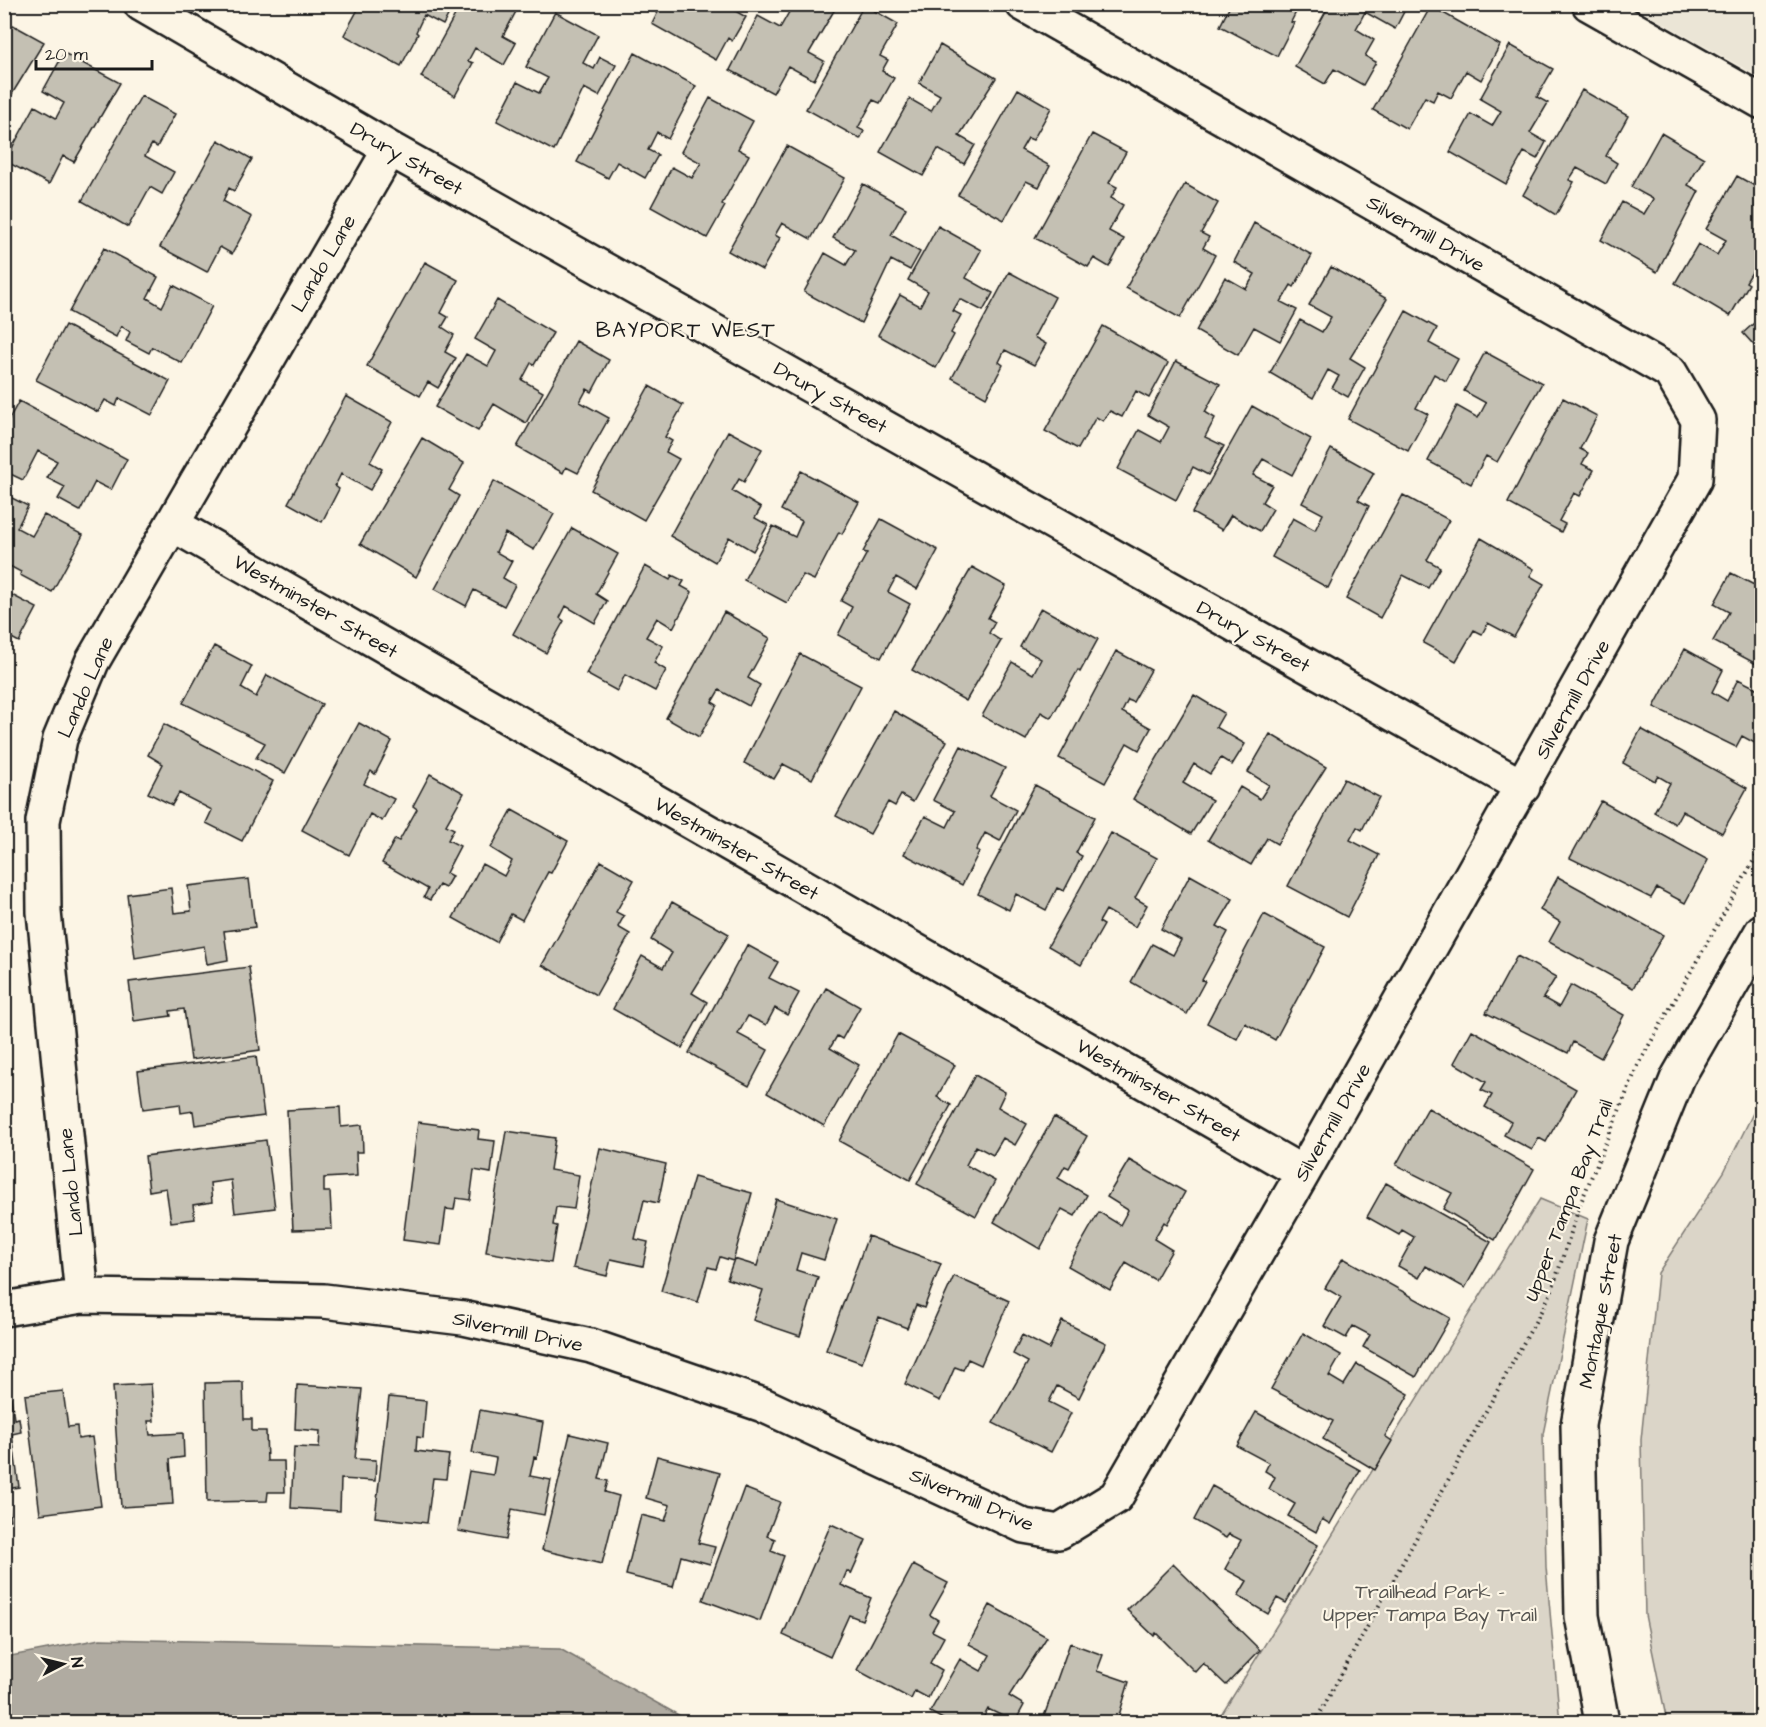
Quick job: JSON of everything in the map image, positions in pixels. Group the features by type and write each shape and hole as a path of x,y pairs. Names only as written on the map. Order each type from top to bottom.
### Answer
{"street":[{"name":"Drury Street","path":"141,4 390,149 1523,787"},
{"name":"Silvermill Drive","path":"4,1309 82,1296 324,1301 462,1318 591,1346 763,1405 1024,1526 1059,1532 1116,1497 1523,787 1695,479 1698,420 1670,372 1023,4"},
{"path":"1589,4 1761,102"},
{"name":"Lando Lane","path":"82,1296 44,912 43,821 60,740 93,662 390,149"},
{"name":"Westminster Street","path":"172,524 1303,1173"},
{"name":"Montague Street","path":"1602,1722 1582,1616 1578,1425 1611,1241 1678,1077 1761,931"}],"path":[{"name":"Upper Tampa Bay Trail","path":"1315,1722 1551,1293 1581,1202 1639,1063 1761,846"}],"shaded area":[{"path":"1631,5 1761,5 1761,78"},
{"path":"100,1639 560,1649 691,1722 5,1722 5,1657"}],"green space":[{"path":"1761,1097 1761,1722 1667,1722 1645,1615 1641,1440 1658,1273 1724,1172"},
{"name":"Trailhead Park - Upper Tampa Bay Trail","path":"1540,1199 1588,1219 1543,1434 1546,1567 1559,1712 1562,1722 1217,1722"}],"building":[{"path":"361,4 380,4 386,8 388,4 454,4 443,25 424,15 416,32 418,34 401,66 344,35"},
{"path":"461,4 520,4 503,36 516,43 504,65 475,48 468,61 473,63 455,96 421,77"},
{"path":"662,4 732,4 730,8 746,17 732,41 728,38 716,60 652,24"},
{"path":"774,4 838,4 809,53 824,61 814,80 788,66 773,93 730,70 758,16 780,28 789,12"},
{"path":"1231,4 1300,4 1291,22 1294,23 1277,56 1220,26"},
{"path":"1330,4 1408,4 1395,29 1365,12 1356,29 1374,40 1365,56 1376,62 1363,85 1334,69 1325,84 1295,67"},
{"path":"864,5 898,24 880,56 888,60 882,71 894,78 880,103 873,100 858,128 864,131 860,139 806,109"},
{"path":"1431,6 1500,45 1481,80 1466,71 1451,98 1438,91 1433,101 1425,97 1407,129 1373,110"},
{"path":"555,12 598,35 583,63 594,69 600,57 616,65 599,96 584,88 554,151 497,121 517,82 539,93 548,78 526,67"},
{"path":"4,20 44,42 4,107"},
{"path":"940,45 996,78 959,136 975,145 964,164 938,149 923,176 880,152 910,99 931,111 940,95 919,83"},
{"path":"1510,45 1553,69 1537,97 1548,103 1530,133 1546,142 1537,159 1524,152 1506,184 1450,152 1471,114 1492,126 1501,111 1480,99"},
{"path":"64,53 120,83 74,162 63,156 49,184 5,161 35,106 56,118 64,103 43,91"},
{"path":"635,53 696,86 668,139 657,132 648,150 658,155 645,178 617,162 608,178 577,162"},
{"path":"1018,89 1051,108 1033,140 1028,138 1021,150 1050,166 1039,187 1026,181 1004,220 958,195"},
{"path":"1582,90 1628,116 1606,156 1617,163 1606,184 1577,168 1569,180 1574,182 1556,215 1523,195"},
{"path":"141,96 175,114 157,147 152,144 145,156 174,172 162,194 150,187 128,227 82,201"},
{"path":"710,98 753,121 738,149 749,155 722,204 725,206 707,238 651,207 672,167 692,178 701,163 681,152"},
{"path":"1661,133 1704,158 1688,185 1699,191 1657,272 1601,240 1622,202 1644,214 1653,199 1631,187"},
{"path":"1092,134 1126,152 1109,183 1117,187 1111,198 1123,205 1109,231 1124,239 1109,267 1094,258 1088,267 1035,238"},
{"path":"218,140 252,159 234,191 229,188 223,201 252,217 232,254 220,247 207,272 160,247"},
{"path":"787,146 845,178 811,239 782,223 775,235 780,238 762,270 728,251"},
{"path":"1737,176 1762,190 1762,256 1746,282 1749,284 1730,316 1675,283 1698,244 1717,255 1726,240 1706,229"},
{"path":"863,184 906,208 891,235 920,252 910,270 891,260 861,323 804,292 825,253 846,265 855,250 833,238"},
{"path":"1185,184 1218,203 1201,233 1209,237 1203,248 1215,255 1180,318 1126,288"},
{"path":"1254,223 1312,255 1294,287 1291,285 1281,302 1297,310 1280,341 1254,327 1238,355 1196,331 1225,277 1246,289 1255,274 1234,262"},
{"path":"938,226 981,250 966,278 993,293 983,311 960,299 953,311 961,315 951,333 954,335 936,368 878,335 900,295 920,306 928,291 908,280"},
{"path":"104,248 158,277 147,298 162,307 173,285 212,306 182,363 152,347 149,353 126,341 130,332 121,326 116,337 69,312"},
{"path":"425,262 458,280 441,313 448,317 442,327 454,335 445,352 456,358 438,388 428,382 420,396 367,366"},
{"path":"1331,267 1387,299 1350,358 1365,367 1348,397 1332,388 1339,376 1328,370 1313,398 1270,373 1300,320 1322,332 1331,317 1309,305"},
{"path":"1009,272 1055,297 1034,337 1046,344 1034,365 1005,350 999,362 1003,365 986,397 952,378"},
{"path":"497,300 553,333 534,365 531,363 522,380 543,392 526,423 494,404 478,431 435,407 466,354 488,366 496,351 475,339"},
{"path":"1406,311 1437,328 1429,343 1458,359 1446,381 1434,374 1416,408 1428,414 1408,451 1348,419"},
{"path":"1762,316 1762,354 1743,333"},
{"path":"65,325 170,381 152,415 119,398 116,406 105,400 98,412 36,380"},
{"path":"1103,326 1168,363 1149,398 1136,391 1122,417 1110,411 1103,421 1096,417 1078,449 1045,431"},
{"path":"576,341 609,360 592,392 587,389 580,402 609,418 578,473 566,467 563,473 517,447"},
{"path":"1485,352 1542,383 1497,462 1486,456 1471,484 1428,461 1457,406 1478,418 1486,403 1464,391"},
{"path":"1176,361 1220,384 1205,412 1215,418 1205,437 1224,446 1208,475 1193,467 1176,500 1118,469 1139,430 1161,442 1169,427 1148,415"},
{"path":"649,386 683,405 665,437 672,441 666,452 679,459 644,520 591,490"},
{"path":"346,396 392,422 370,462 382,469 370,490 341,474 335,486 339,489 322,522 288,503"},
{"path":"1563,398 1597,416 1580,449 1588,453 1582,464 1594,470 1580,496 1574,493 1559,521 1565,524 1561,532 1508,503"},
{"path":"19,401 127,459 111,490 95,482 80,511 58,499 65,487 47,478 57,461 38,451 23,480 4,471 4,428"},
{"path":"1252,406 1311,439 1292,475 1263,459 1253,475 1272,485 1262,502 1273,509 1260,531 1231,515 1222,530 1192,513"},
{"path":"728,431 762,449 744,482 739,479 732,491 761,508 755,518 768,525 753,551 729,537 715,562 670,536"},
{"path":"422,438 464,463 449,490 459,496 416,577 360,544"},
{"path":"1331,449 1374,473 1358,500 1369,506 1328,588 1272,557 1293,518 1315,530 1323,514 1302,503"},
{"path":"801,471 859,502 842,534 839,532 814,580 803,575 787,603 744,580 773,526 795,537 802,521 781,510"},
{"path":"494,481 554,514 534,550 505,533 496,552 512,561 503,578 515,585 504,606 474,590 466,606 435,589"},
{"path":"4,494 28,506 17,528 32,536 44,515 83,535 52,592 20,575 21,572 4,563"},
{"path":"1403,495 1449,520 1427,560 1440,567 1428,588 1403,575 1380,618 1346,599"},
{"path":"881,519 938,550 917,589 896,577 888,592 910,604 881,658 838,635 852,607 841,601 867,553 863,552"},
{"path":"572,528 618,554 596,594 607,601 595,623 566,606 560,618 564,621 546,653 513,634"},
{"path":"1481,538 1534,569 1530,576 1544,584 1514,637 1488,623 1482,634 1474,630 1456,661 1423,643"},
{"path":"645,566 670,580 672,575 684,581 681,586 692,592 673,628 657,618 646,637 663,646 654,663 666,670 655,691 625,675 617,691 586,674"},
{"path":"972,567 1006,586 988,618 995,622 989,633 1001,641 966,701 912,670"},
{"path":"1731,573 1762,589 1762,667 1713,641 1729,612 1714,604"},
{"path":"4,591 37,608 19,642 4,634"},
{"path":"1041,608 1098,639 1051,718 1041,712 1026,740 982,716 1012,662 1033,674 1041,659 1020,647"},
{"path":"724,612 770,638 748,678 760,685 749,706 719,690 712,702 717,705 699,737 666,718"},
{"path":"214,646 252,666 241,688 256,697 267,675 322,704 285,773 256,758 265,743 183,703"},
{"path":"1685,649 1723,670 1712,692 1727,701 1738,679 1762,691 1762,747 1742,736 1736,747 1654,707"},
{"path":"1116,651 1151,670 1133,702 1128,700 1122,712 1151,728 1139,750 1127,743 1105,783 1059,758"},
{"path":"800,654 861,686 812,779 783,764 774,779 744,763"},
{"path":"1194,695 1224,713 1216,727 1245,744 1232,765 1221,758 1210,774 1194,764 1183,783 1212,800 1191,834 1133,799"},
{"path":"894,711 947,741 913,802 901,795 895,806 888,802 870,834 836,816"},
{"path":"359,723 392,741 375,774 371,771 364,784 394,799 382,821 370,814 349,855 302,830"},
{"path":"164,724 273,781 242,841 206,823 212,810 179,793 172,805 148,793 163,764 148,755"},
{"path":"1641,729 1747,788 1722,833 1682,811 1675,824 1654,812 1670,783 1658,776 1655,781 1623,763"},
{"path":"1270,734 1326,767 1277,844 1267,838 1251,865 1208,840 1240,787 1260,799 1269,785 1248,772"},
{"path":"961,746 1005,768 990,796 1016,810 1000,841 985,833 976,850 979,852 962,885 904,854 925,816 947,827 955,811 933,800"},
{"path":"430,774 464,793 446,825 454,829 448,840 460,846 446,873 452,876 445,888 439,885 430,900 424,897 428,889 382,863 395,839 399,841 417,809 413,806"},
{"path":"1344,779 1379,797 1362,830 1357,827 1350,840 1379,855 1347,917 1288,886"},
{"path":"1035,785 1095,817 1076,853 1082,856 1064,891 1057,888 1046,910 1016,894 1009,910 978,894"},
{"path":"1601,801 1708,860 1685,903 1657,888 1651,898 1570,858"},
{"path":"512,810 568,841 522,920 511,914 496,942 453,918 482,864 504,876 512,861 491,848"},
{"path":"1111,833 1157,858 1135,898 1147,905 1135,927 1106,910 1099,922 1104,925 1081,965 1048,946"},
{"path":"601,861 634,880 616,912 624,916 618,927 630,934 596,995 542,965"},
{"path":"1190,875 1233,899 1217,926 1228,932 1187,1014 1131,982 1152,944 1173,955 1181,940 1161,929"},
{"path":"1558,877 1663,935 1633,988 1549,942 1560,922 1540,910"},
{"path":"249,879 255,927 224,931 228,960 207,964 204,946 135,958 127,894 171,888 174,913 191,911 188,886"},
{"path":"672,902 729,934 692,993 707,1002 682,1048 613,1009 642,956 663,968 672,953 651,940"},
{"path":"1264,914 1325,947 1275,1040 1245,1023 1237,1039 1207,1023"},
{"path":"747,945 778,962 769,978 799,993 787,1015 775,1008 766,1025 748,1016 738,1034 768,1050 749,1086 689,1053"},
{"path":"1517,956 1556,977 1543,998 1559,1007 1571,985 1624,1015 1601,1058 1573,1042 1568,1053 1486,1013"},
{"path":"249,967 260,1050 191,1060 184,1009 170,1011 171,1016 134,1021 129,982"},
{"path":"826,988 860,1007 842,1039 837,1036 830,1048 859,1065 824,1126 767,1093"},
{"path":"1472,1030 1576,1089 1546,1142 1539,1138 1532,1150 1504,1135 1511,1122 1485,1107 1492,1095 1481,1090 1486,1082 1454,1063"},
{"path":"898,1034 955,1065 937,1097 951,1105 910,1180 839,1141"},
{"path":"256,1056 264,1116 195,1125 193,1111 181,1113 180,1104 143,1109 138,1071"},
{"path":"975,1075 1005,1092 998,1107 1027,1124 1015,1145 1003,1138 993,1155 976,1146 966,1165 995,1181 976,1216 917,1184"},
{"path":"340,1107 341,1127 362,1125 363,1152 356,1152 357,1176 324,1178 324,1192 330,1192 332,1229 293,1230 287,1110"},
{"path":"1428,1108 1534,1169 1495,1240 1443,1209 1452,1193 1396,1165"},
{"path":"1054,1117 1087,1136 1069,1168 1065,1166 1058,1178 1087,1195 1075,1216 1062,1209 1040,1249 994,1222"},
{"path":"418,1122 479,1130 478,1139 495,1141 491,1173 474,1170 470,1200 456,1198 454,1210 446,1209 441,1245 403,1240"},
{"path":"506,1131 555,1138 550,1170 579,1175 574,1209 556,1207 553,1225 557,1226 551,1263 486,1252"},
{"path":"266,1140 275,1208 235,1213 231,1180 210,1183 212,1202 193,1205 195,1219 171,1222 166,1188 149,1191 145,1156"},
{"path":"600,1148 666,1164 658,1203 644,1200 635,1239 648,1242 643,1266 611,1259 607,1276 573,1268"},
{"path":"1129,1160 1185,1192 1167,1224 1164,1222 1154,1239 1172,1250 1155,1280 1126,1263 1110,1290 1068,1266 1099,1212 1120,1225 1128,1210 1107,1197"},
{"path":"694,1177 752,1193 733,1261 720,1257 716,1269 708,1267 698,1302 661,1291"},
{"path":"1386,1183 1491,1242 1465,1288 1426,1266 1419,1278 1398,1266 1414,1237 1402,1230 1399,1235 1367,1217"},
{"path":"776,1199 837,1219 824,1260 801,1253 796,1270 818,1277 800,1336 753,1320 763,1290 727,1279 734,1259 757,1266"},
{"path":"868,1236 941,1264 924,1308 916,1305 907,1328 879,1317 862,1363 826,1350"},
{"path":"1343,1258 1450,1318 1416,1377 1363,1347 1370,1335 1353,1326 1346,1338 1324,1326 1341,1297 1325,1288"},
{"path":"954,1276 1009,1301 981,1365 968,1359 963,1370 955,1367 940,1401 905,1384"},
{"path":"1062,1321 1106,1343 1079,1398 1057,1386 1049,1402 1071,1413 1051,1452 993,1423 1028,1362 1013,1354 1022,1335 1049,1349"},
{"path":"1303,1333 1341,1355 1329,1376 1344,1385 1357,1364 1409,1394 1385,1436 1392,1441 1375,1470 1323,1439 1333,1421 1271,1389"},
{"path":"243,1382 244,1419 252,1419 252,1431 266,1431 267,1461 284,1461 285,1492 268,1492 267,1501 207,1502 205,1383"},
{"path":"151,1384 154,1421 148,1421 150,1435 183,1433 184,1457 170,1459 173,1504 121,1507 113,1386"},
{"path":"297,1385 362,1389 355,1459 376,1460 375,1481 341,1479 340,1511 291,1508 294,1447 319,1448 320,1431 295,1429"},
{"path":"63,1391 68,1427 77,1426 78,1439 92,1437 101,1506 40,1514 25,1395"},
{"path":"4,1397 11,1397 14,1419 19,1418 21,1432 12,1434 19,1487 6,1489 10,1520 4,1521"},
{"path":"389,1397 426,1401 423,1438 417,1437 416,1451 449,1455 446,1479 433,1478 427,1523 375,1517"},
{"path":"480,1410 543,1422 537,1458 534,1457 530,1476 551,1480 544,1515 512,1509 506,1540 458,1531 469,1471 493,1475 496,1458 472,1453"},
{"path":"1256,1412 1360,1470 1330,1524 1322,1519 1316,1532 1288,1516 1295,1504 1269,1489 1275,1477 1265,1471 1269,1463 1237,1446"},
{"path":"570,1434 608,1443 599,1479 608,1481 605,1492 619,1496 602,1564 542,1550"},
{"path":"657,1456 720,1473 698,1543 715,1547 710,1564 681,1556 673,1587 626,1575 641,1515 665,1521 670,1505 646,1498"},
{"path":"1212,1486 1318,1545 1286,1603 1277,1598 1268,1614 1238,1596 1247,1581 1225,1569 1241,1540 1229,1534 1226,1538 1194,1520"},
{"path":"744,1488 780,1502 767,1536 775,1539 771,1551 784,1556 760,1621 703,1600"},
{"path":"831,1524 866,1540 851,1574 847,1571 841,1585 871,1598 862,1620 849,1615 830,1657 783,1635"},
{"path":"1173,1564 1260,1650 1226,1685 1203,1663 1195,1672 1156,1633 1154,1636 1127,1610"},
{"path":"913,1565 948,1583 930,1615 938,1620 932,1631 944,1637 930,1663 942,1670 928,1698 915,1691 911,1699 857,1670"},
{"path":"990,1605 1047,1637 1009,1696 1024,1705 1015,1722 988,1709 981,1722 948,1722 930,1712 960,1659 981,1671 990,1655 969,1644"},
{"path":"1070,1643 1103,1655 1097,1671 1129,1682 1117,1722 1042,1722"}],"district":[{"name":"BAYPORT WEST","path":"686,330"}]}
